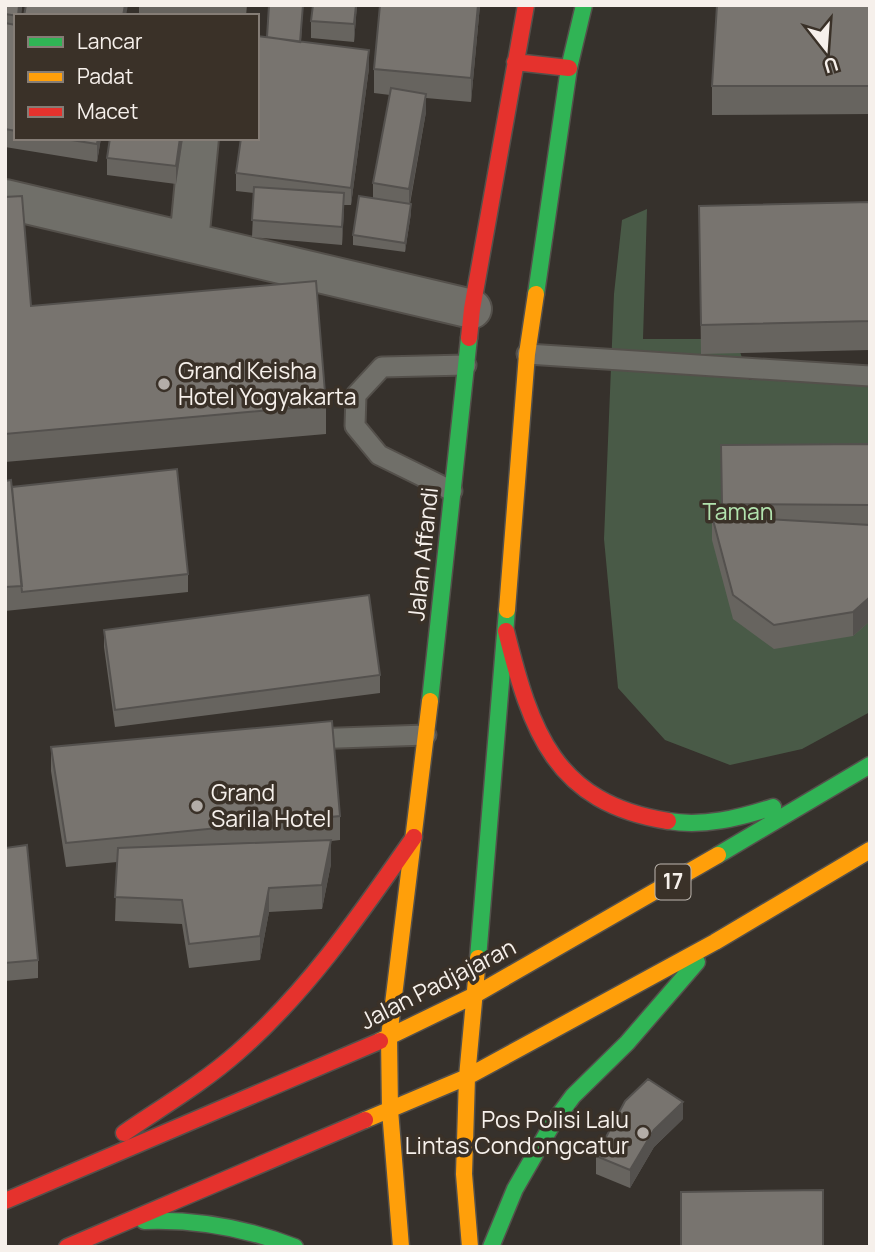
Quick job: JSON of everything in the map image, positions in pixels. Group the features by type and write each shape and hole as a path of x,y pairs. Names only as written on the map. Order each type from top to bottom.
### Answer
{"main road":[{"name":"Jalan Affandi","path":"401,1247 390,1110 389,1037 426,735 472,309 526,5"},
{"path":"470,1247 464,1174 467,1077 527,354 569,68 584,5"},
{"path":"515,62 569,68"},
{"path":"506,631 527,710 541,740 561,769 581,788 615,807 649,818 681,822 731,820 830,789"},
{"name":"Jalan Padjajaran","path":"5,1201 389,1037 473,996 637,904 870,765"},
{"path":"66,1175 237,1052 295,995 337,946 414,837"},
{"path":"66,1247 467,1077 715,942 870,850"},
{"path":"491,1247 515,1189 552,1122 715,942"},
{"path":"127,1222 172,1219 224,1225 263,1233 295,1247"}],"street":[{"path":"189,242 199,140"},
{"path":"5,200 472,309"}],"lane":[{"path":"527,354 870,376"},
{"path":"452,491 379,455 355,426 356,396 382,367 466,365"},
{"path":"302,740 426,735"}],"green space":[{"name":"Taman","path":"647,209 643,339 736,339 749,380 870,379 870,712 802,749 730,765 665,740 618,688 604,539 614,294 622,220"}],"building":[{"path":"5,5 19,5 18,14 5,14"},
{"path":"26,5 125,5 123,14 24,14"},
{"path":"269,5 303,5 300,42 267,37"},
{"path":"313,5 356,5 354,24 311,21"},
{"path":"380,5 478,5 471,78 374,69"},
{"path":"717,5 870,5 870,86 712,86"},
{"path":"5,23 14,25 14,131 5,129"},
{"path":"259,36 369,50 351,188 236,173 241,140 259,140"},
{"path":"391,88 426,94 409,189 373,183"},
{"path":"72,140 98,140 97,144"},
{"path":"110,140 180,140 176,166 107,158"},
{"path":"254,187 344,193 342,227 252,220"},
{"name":"Grand Keisha Hotel Yogyakarta","path":"22,196 31,306 316,281 326,405 5,434 5,197"},
{"path":"359,196 411,204 405,243 353,235"},
{"path":"870,202 870,321 701,325 699,206"},
{"path":"870,444 870,505 722,504 721,445"},
{"path":"177,469 188,574 22,592 12,487"},
{"path":"11,480 22,586 5,587 5,481"},
{"path":"712,516 870,525 870,597 853,612 774,625 733,595"},
{"path":"369,595 380,675 115,710 104,630"},
{"name":"Grand Sarila Hotel","path":"332,721 340,816 66,843 51,747"},
{"path":"331,840 322,885 269,888 260,936 189,944 182,900 115,897 118,848"},
{"path":"27,845 38,960 5,963 5,848"},
{"name":"Pos Polisi Lalu Lintas Condongcatur","path":"648,1079 683,1102 654,1130 630,1170 596,1156 625,1101"},
{"path":"823,1190 823,1247 681,1247 681,1192"}],"traffic: fast":[{"path":"536,294 569,68 584,5"},
{"path":"430,701 469,338"},
{"path":"478,958 507,610"},
{"path":"718,855 870,765"},
{"path":"668,821 695,823 721,820 773,807"},
{"path":"491,1247 515,1189 553,1123 573,1096 627,1043 697,962"},
{"path":"144,1221 221,1226 295,1247"}],"traffic: slow":[{"path":"507,610 527,354 536,294"},
{"path":"401,1247 390,1110 389,1037 430,701"},
{"path":"365,1120 467,1077 715,942 870,850"},
{"path":"380,1041 473,996 718,855"},
{"path":"470,1247 464,1174 467,1077 478,958"}],"traffic: jam":[{"path":"469,338 526,5"},
{"path":"515,62 569,68"},
{"path":"506,631 526,700 538,730 554,757 573,779 598,798 629,812 668,821"},
{"path":"124,1133 211,1074 238,1052 288,1003 332,950 414,837"},
{"path":"5,1201 380,1041"},
{"path":"67,1247 365,1120"}],"place":[{"name":"Grand Keisha Hotel Yogyakarta","path":"164,384"},
{"name":"Grand Sarila Hotel","path":"197,806"},
{"name":"Pos Polisi Lalu Lintas Condongcatur","path":"643,1133"}]}
